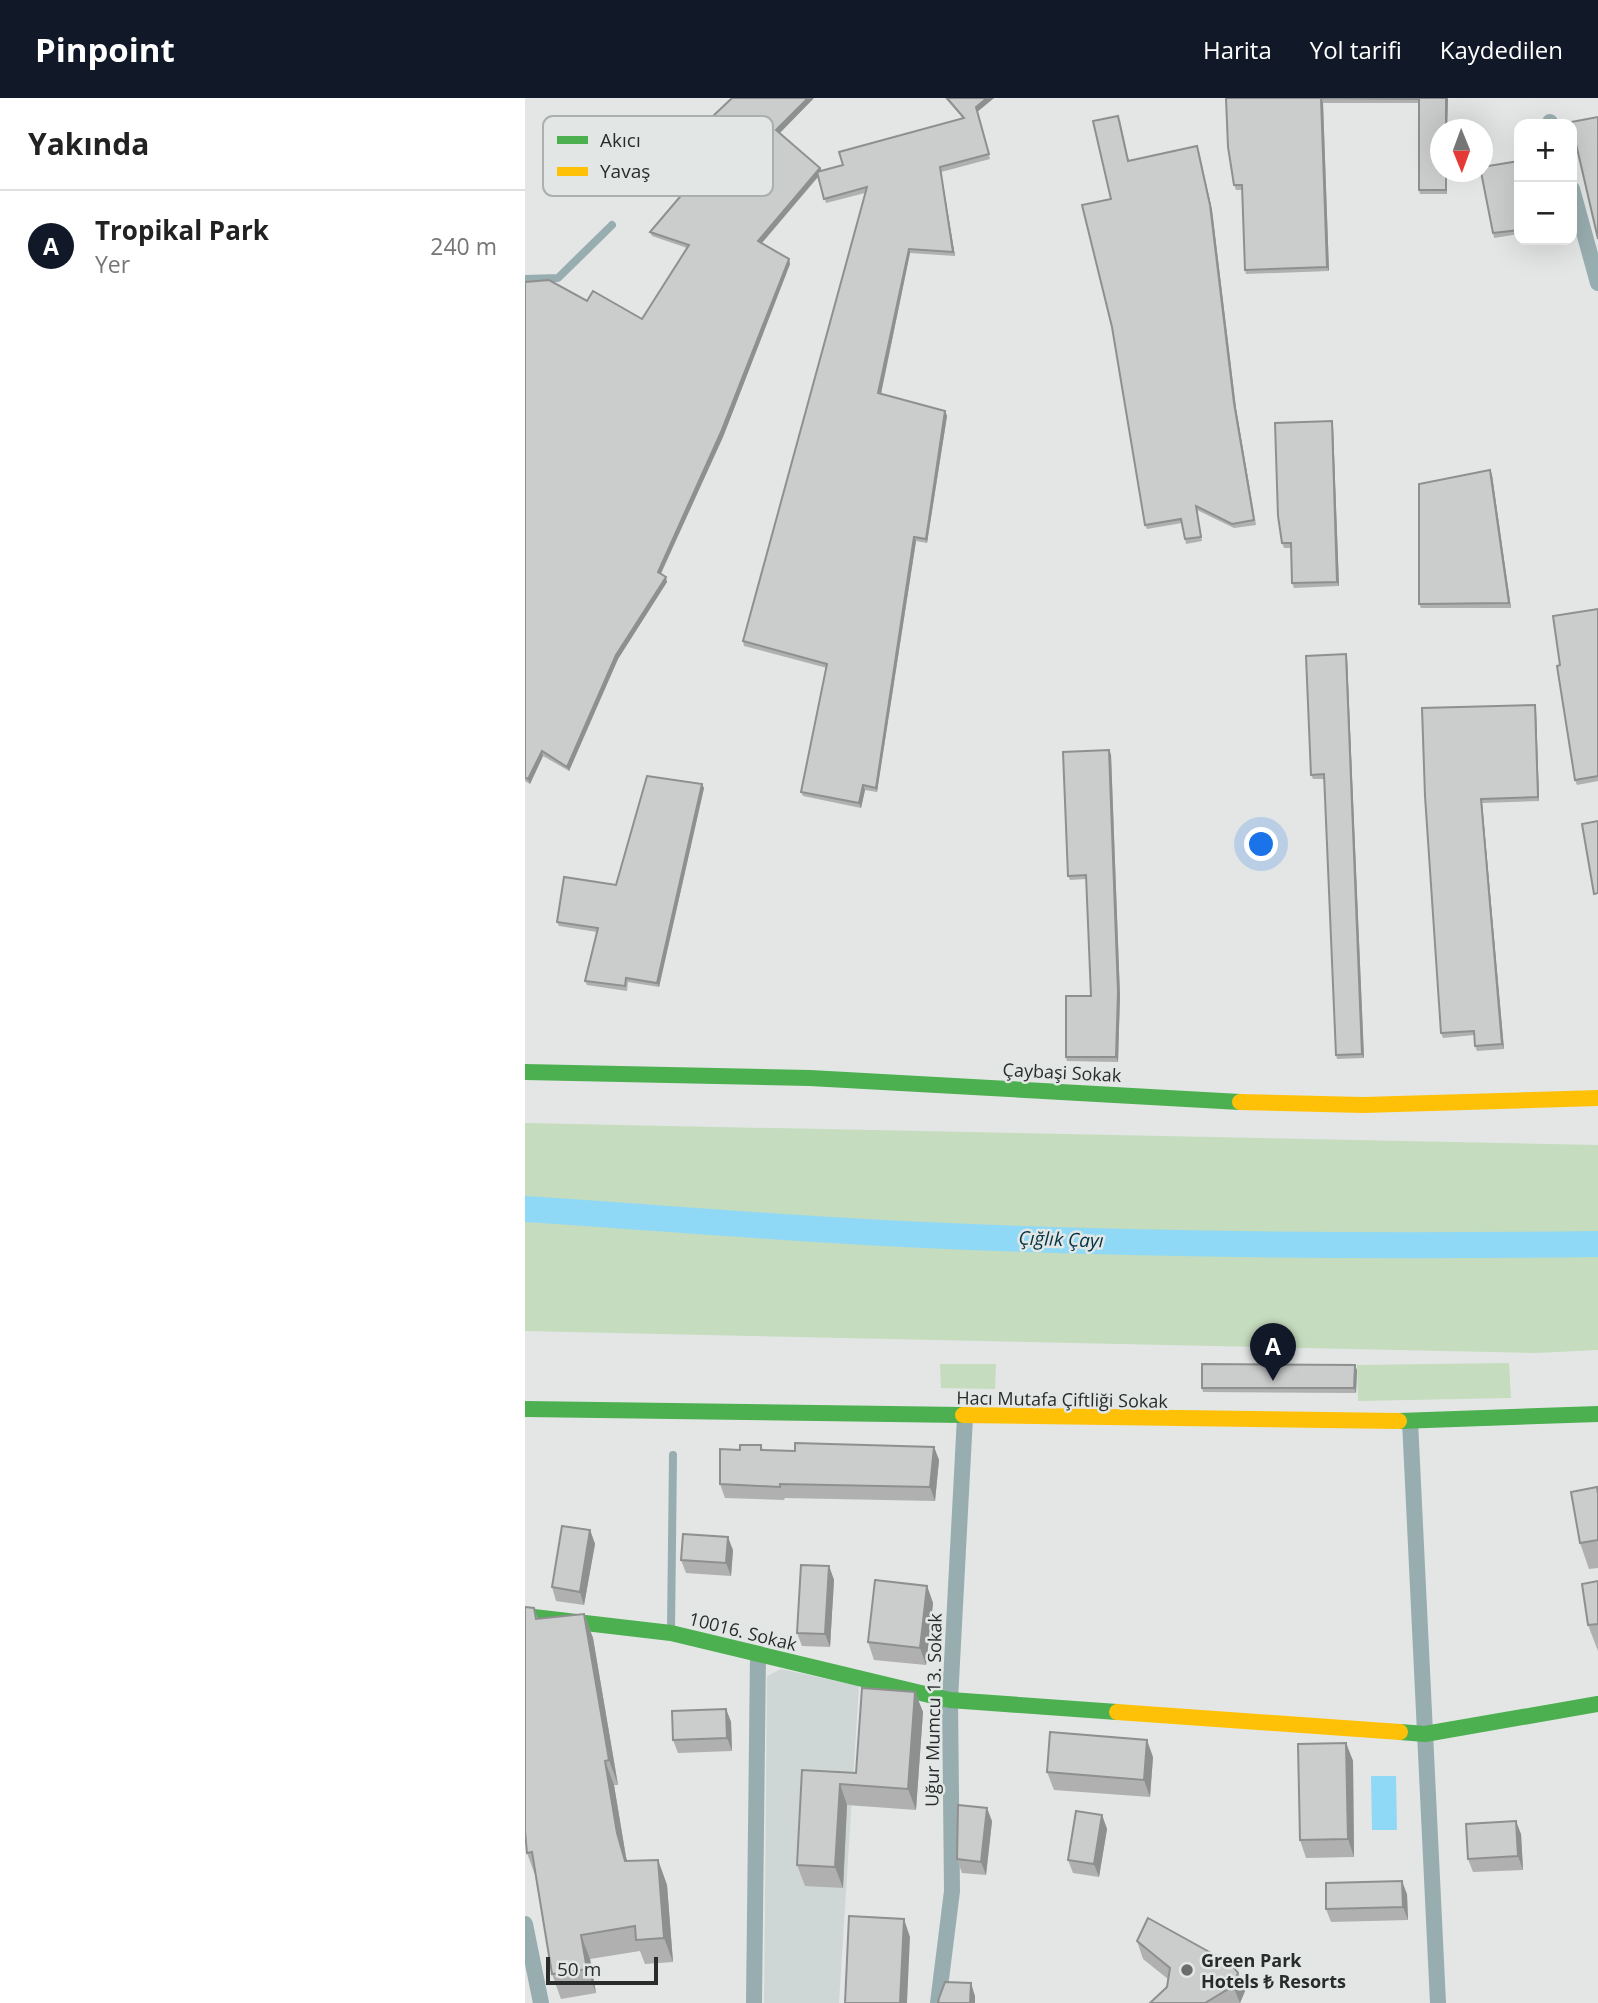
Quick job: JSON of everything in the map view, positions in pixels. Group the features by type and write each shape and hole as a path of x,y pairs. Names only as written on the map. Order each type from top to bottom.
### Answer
{"street":[{"path":"1577,207 1598,283"},
{"name":"Çaybaşi Sokak","path":"525,1072 637,1071 760,1075 1287,1104 1598,1098"},
{"name":"Hacı Mutafa Çiftliği Sokak","path":"525,1409 1410,1421 1598,1414"},
{"name":"Uğur Mumcu 13. Sokak","path":"938,2003 952,1891 950,1700 965,1417"},
{"path":"1410,1421 1438,2003"},
{"name":"10016. Sokak","path":"525,1616 671,1633 950,1700 1425,1734 1598,1704"},
{"path":"754,2003 758,1654"},
{"path":"525,1924 541,2003"}],"lane":[{"path":"525,279 558,278 612,225"},
{"path":"671,1633 673,1455"}],"shaded area":[{"path":"781,1669 859,1686 839,2003 764,2003 767,1676"}],"green space":[{"path":"525,1123 1598,1145 1598,1350 1536,1353 525,1331"},
{"path":"1509,1363 1511,1398 1358,1401 1357,1365"},
{"path":"940,1364 996,1364 995,1389 941,1388"}],"water":[{"path":"1371,1776 1396,1776 1397,1830 1372,1830"}],"building":[{"path":"732,98 808,98 776,130 820,168 758,241 789,259 721,432 658,572 666,577 616,655 567,767 542,751 528,779 525,777 525,282 549,280 587,301 593,291 642,319 689,245 650,232 681,196 773,196 773,116 713,116"},
{"path":"947,98 987,98 976,107 989,154 940,167 953,252 909,249 878,393 945,411 926,539 914,537 876,788 863,785 859,803 801,792 827,664 743,641 867,187 824,199 817,172 843,165 839,152 964,118"},
{"path":"1226,98 1321,98 1327,267 1245,270 1242,185 1234,185 1228,147"},
{"path":"1321,98 1446,98 1446,119 1430,119 1430,182 1446,182 1446,190 1419,190 1419,99"},
{"path":"1118,116 1128,161 1197,146 1210,205 1234,403 1254,520 1232,524 1196,506 1201,537 1185,539 1181,519 1145,525 1112,327 1082,205 1111,199 1093,121"},
{"path":"1598,117 1598,239 1577,148 1577,121"},
{"path":"1514,162 1514,231 1493,233 1483,182 1493,182 1493,165"},
{"path":"1332,421 1337,582 1292,583 1291,543 1282,543 1278,516 1275,423"},
{"path":"1490,470 1509,603 1419,604 1419,484"},
{"path":"1598,609 1598,776 1575,780 1557,666 1560,665 1553,616"},
{"path":"1346,654 1362,1054 1336,1055 1324,774 1311,775 1306,656"},
{"path":"1535,705 1538,797 1481,799 1502,1044 1475,1046 1474,1031 1441,1033 1425,796 1422,708"},
{"path":"1109,750 1118,992 1116,1057 1066,1057 1066,996 1091,996 1086,875 1068,876 1063,752"},
{"path":"647,776 702,784 657,983 626,978 625,986 585,981 598,928 557,922 564,877 616,885"},
{"path":"1598,821 1598,893 1594,894 1582,824"},
{"path":"1202,1364 1355,1365 1354,1388 1202,1388"},
{"path":"795,1443 934,1447 930,1487 780,1484 780,1487 720,1484 720,1449 740,1450 740,1445 761,1445 761,1450 795,1451"},
{"path":"1597,1487 1598,1540 1580,1543 1571,1492"},
{"path":"562,1526 590,1530 580,1592 552,1587"},
{"path":"683,1534 728,1537 726,1563 681,1560"},
{"path":"801,1565 829,1566 825,1634 797,1633"},
{"path":"875,1580 927,1586 920,1648 868,1642"},
{"path":"1598,1581 1598,1624 1588,1625 1582,1584"},
{"path":"525,1607 534,1608 536,1619 584,1614 609,1760 605,1761 617,1833 625,1861 658,1860 664,1938 636,1940 635,1926 581,1935 587,1969 552,1974 532,1852 527,1853 525,1831"},
{"path":"862,1688 915,1692 908,1789 840,1784 835,1867 797,1865 802,1770 856,1773"},
{"path":"726,1709 727,1738 673,1740 672,1711"},
{"path":"1050,1732 1147,1740 1144,1780 1047,1772"},
{"path":"1346,1743 1348,1839 1300,1840 1298,1744"},
{"path":"958,1805 987,1808 981,1862 957,1859"},
{"path":"1076,1811 1102,1815 1094,1864 1068,1860"},
{"path":"1516,1821 1518,1856 1468,1859 1466,1824"},
{"path":"1402,1881 1403,1907 1326,1909 1326,1883"},
{"path":"849,1916 904,1919 900,2003 845,2003"},
{"name":"Green Park Hotels ₺ Resorts","path":"1148,1918 1231,1964 1238,1973 1233,1986 1205,2003 1150,2003 1167,1987 1170,1968 1137,1941"},
{"path":"945,1982 971,1983 970,2003 938,2003"}],"waterway":[{"name":"Çığlık Çayı","path":"525,1209 855,1232 1076,1241 1337,1245 1598,1244"}],"traffic: fast":[{"path":"525,1072 810,1078 1240,1102"},
{"path":"525,1409 963,1415"},
{"path":"1399,1421 1598,1414"},
{"path":"525,1616 671,1633 950,1700 1117,1712"},
{"path":"1400,1732 1425,1734 1598,1704"}],"traffic: slow":[{"path":"1240,1102 1363,1105 1598,1098"},
{"path":"963,1415 1399,1421"},
{"path":"1117,1712 1400,1732"}],"place":[{"name":"Tropikal Park","path":"1273,1381"},
{"name":"Green Park Hotels ₺ Resorts","path":"1187,1970"}]}
